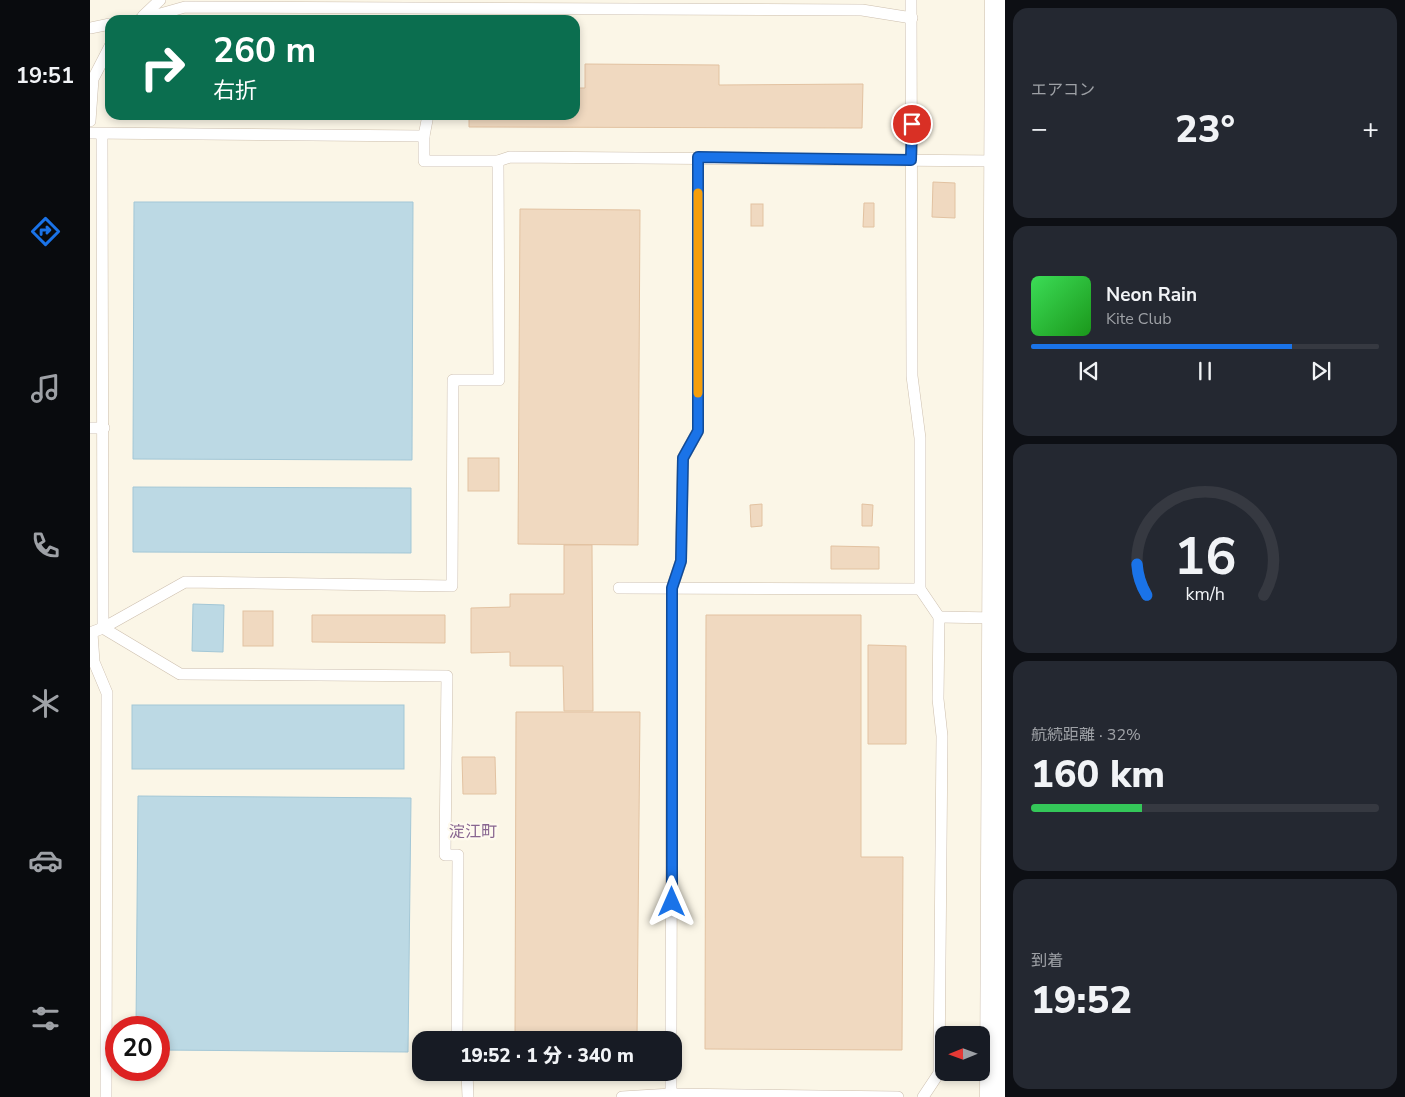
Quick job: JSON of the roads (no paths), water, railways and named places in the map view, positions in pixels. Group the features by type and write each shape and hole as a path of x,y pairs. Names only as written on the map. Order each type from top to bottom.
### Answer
{"street":[{"path":"994,1097 999,0"}],"lane":[{"path":"142,15 160,0"},
{"path":"911,0 912,376 920,438 920,589 939,618 938,700 942,746 939,1073 923,1097"},
{"path":"153,15 184,7 428,14 658,5 862,5 912,18"},
{"path":"90,28 105,25"},
{"path":"90,121 93,78 105,55"},
{"path":"427,120 424,136 424,161 498,161 510,157 698,157 998,161"},
{"path":"90,133 424,136"},
{"path":"102,134 104,428 94,662 106,693 106,1097"},
{"path":"671,1031 672,588 681,561 683,458 698,431 698,157"},
{"path":"95,631 184,582 452,586 453,380 499,380 498,161"},
{"path":"90,428 104,428"},
{"path":"619,588 920,589"},
{"path":"939,618 996,618"},
{"path":"95,631 180,674 446,676 445,855 458,855 457,1031"},
{"path":"467,1081 468,1097"},
{"path":"671,1081 671,1094"},
{"path":"622,1097 671,1094 898,1097"}],"water":[{"path":"134,202 413,202 412,460 133,459"},
{"path":"133,487 411,488 411,553 133,552"},
{"path":"193,604 224,605 223,652 192,651"},
{"path":"132,705 404,705 404,769 132,769"},
{"path":"138,796 411,798 408,1052 170,1050 170,1016 136,1016"}],"district":[{"name":"淀江町","path":"473,831"}]}
